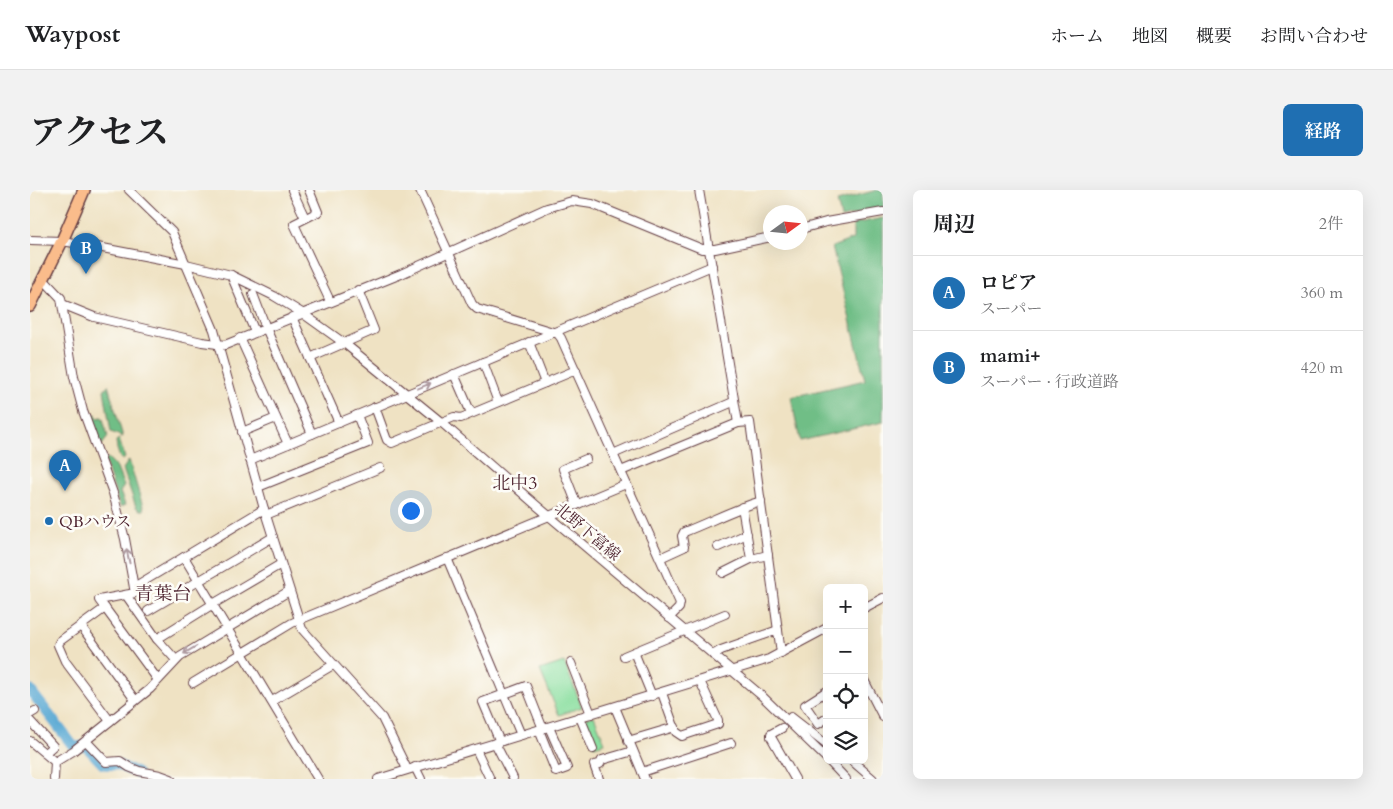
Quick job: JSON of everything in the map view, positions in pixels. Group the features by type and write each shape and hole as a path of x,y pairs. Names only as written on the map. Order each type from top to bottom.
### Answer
{"highway":[{"path":"30,306 62,241 84,190"}],"street":[{"path":"129,190 172,232 214,330 265,512 289,591 305,634 382,718 411,768 421,779"},
{"path":"292,190 305,218"},
{"path":"309,190 318,212 294,224 330,301"},
{"path":"420,190 468,298 477,309 553,332 561,338 680,603 679,608 669,618"},
{"path":"699,190 738,423"},
{"path":"62,304 94,316 202,342 225,345 448,253 547,208 572,201 592,204 691,246 710,250 763,239"},
{"path":"808,227 883,212"},
{"name":"北野下富線","path":"30,240 62,241 186,264 231,275 274,296 302,313 344,343 440,422 762,696"},
{"path":"250,460 712,266"},
{"path":"231,275 255,332"},
{"path":"43,278 60,298 62,304 74,377 83,411 106,472 125,539 134,586 135,593 99,600 158,680"},
{"path":"310,358 374,330 358,290"},
{"path":"253,294 312,434"},
{"path":"292,317 339,423"},
{"path":"240,338 288,444"},
{"path":"528,342 545,383"},
{"path":"483,362 498,402"},
{"path":"376,407 387,440 392,443 440,422 454,417 461,418 576,370"},
{"path":"454,374 471,413"},
{"path":"613,454 733,402"},
{"path":"258,487 368,443 357,415"},
{"path":"242,432 276,418"},
{"path":"621,471 738,423 750,422 781,652"},
{"path":"578,505 563,468 586,459"},
{"path":"134,586 265,512 380,468"},
{"path":"193,683 299,620 626,484"},
{"path":"660,558 684,547 682,536 684,532 709,523 742,507 761,501"},
{"path":"742,507 751,559"},
{"path":"718,547 747,534"},
{"path":"148,611 273,537"},
{"path":"723,573 751,559 768,555"},
{"path":"184,557 318,779"},
{"path":"447,558 521,735"},
{"path":"156,638 282,564"},
{"path":"55,762 85,742 135,700 158,680 176,660 289,591"},
{"path":"126,595 156,638 176,660"},
{"path":"868,606 883,598"},
{"path":"105,608 58,645 65,660 110,721"},
{"path":"624,656 725,614"},
{"path":"81,626 135,700"},
{"path":"378,779 769,660 825,629"},
{"path":"713,655 721,650 778,630"},
{"path":"634,652 652,696"},
{"path":"571,663 591,714"},
{"path":"272,702 333,665"},
{"path":"662,693 678,734 682,736 718,724 718,720 700,681"},
{"path":"513,778 483,702 526,686 544,729 556,772 567,768 544,729"},
{"path":"823,694 805,705 818,724 826,719"},
{"path":"868,694 883,716"},
{"path":"762,696 823,742"},
{"path":"762,696 823,756"},
{"path":"614,707 643,776 731,743"},
{"path":"580,717 592,749"},
{"path":"30,721 52,746 45,754"},
{"path":"628,741 675,727"},
{"path":"782,728 771,734 771,737 794,779"},
{"path":"30,741 55,762"},
{"path":"85,742 106,762 120,761 129,768 171,779"},
{"path":"476,749 490,779"},
{"path":"599,779 594,765 600,764 602,760 633,751"},
{"path":"54,779 55,762"},
{"path":"831,764 846,779"},
{"path":"856,764 873,779"}],"green space":[{"path":"883,190 883,209 841,218 837,201"},
{"path":"883,218 883,422 800,441 791,397 865,380 832,247 853,239 853,224"},
{"path":"108,385 123,437 111,432 104,390"},
{"path":"96,414 97,418 102,417 108,437 101,446 89,417"},
{"path":"119,439 125,458 123,460 120,458 117,449 116,441"},
{"path":"108,458 116,466 124,486 120,492 125,505 120,507 104,459"},
{"path":"129,460 144,510 136,507 123,469"},
{"path":"564,662 582,707 559,715 540,670"},
{"path":"594,716 605,743 594,746 583,719"}],"waterway":[{"path":"30,690 74,747 86,746 103,764 118,765 137,773"}],"place":[{"name":"mami+","path":"86,274"},
{"name":"ロピア","path":"65,491"},
{"name":"QBハウス","path":"49,521"}],"district":[{"name":"北中3","path":"515,483"},
{"name":"青葉台","path":"163,593"}]}
